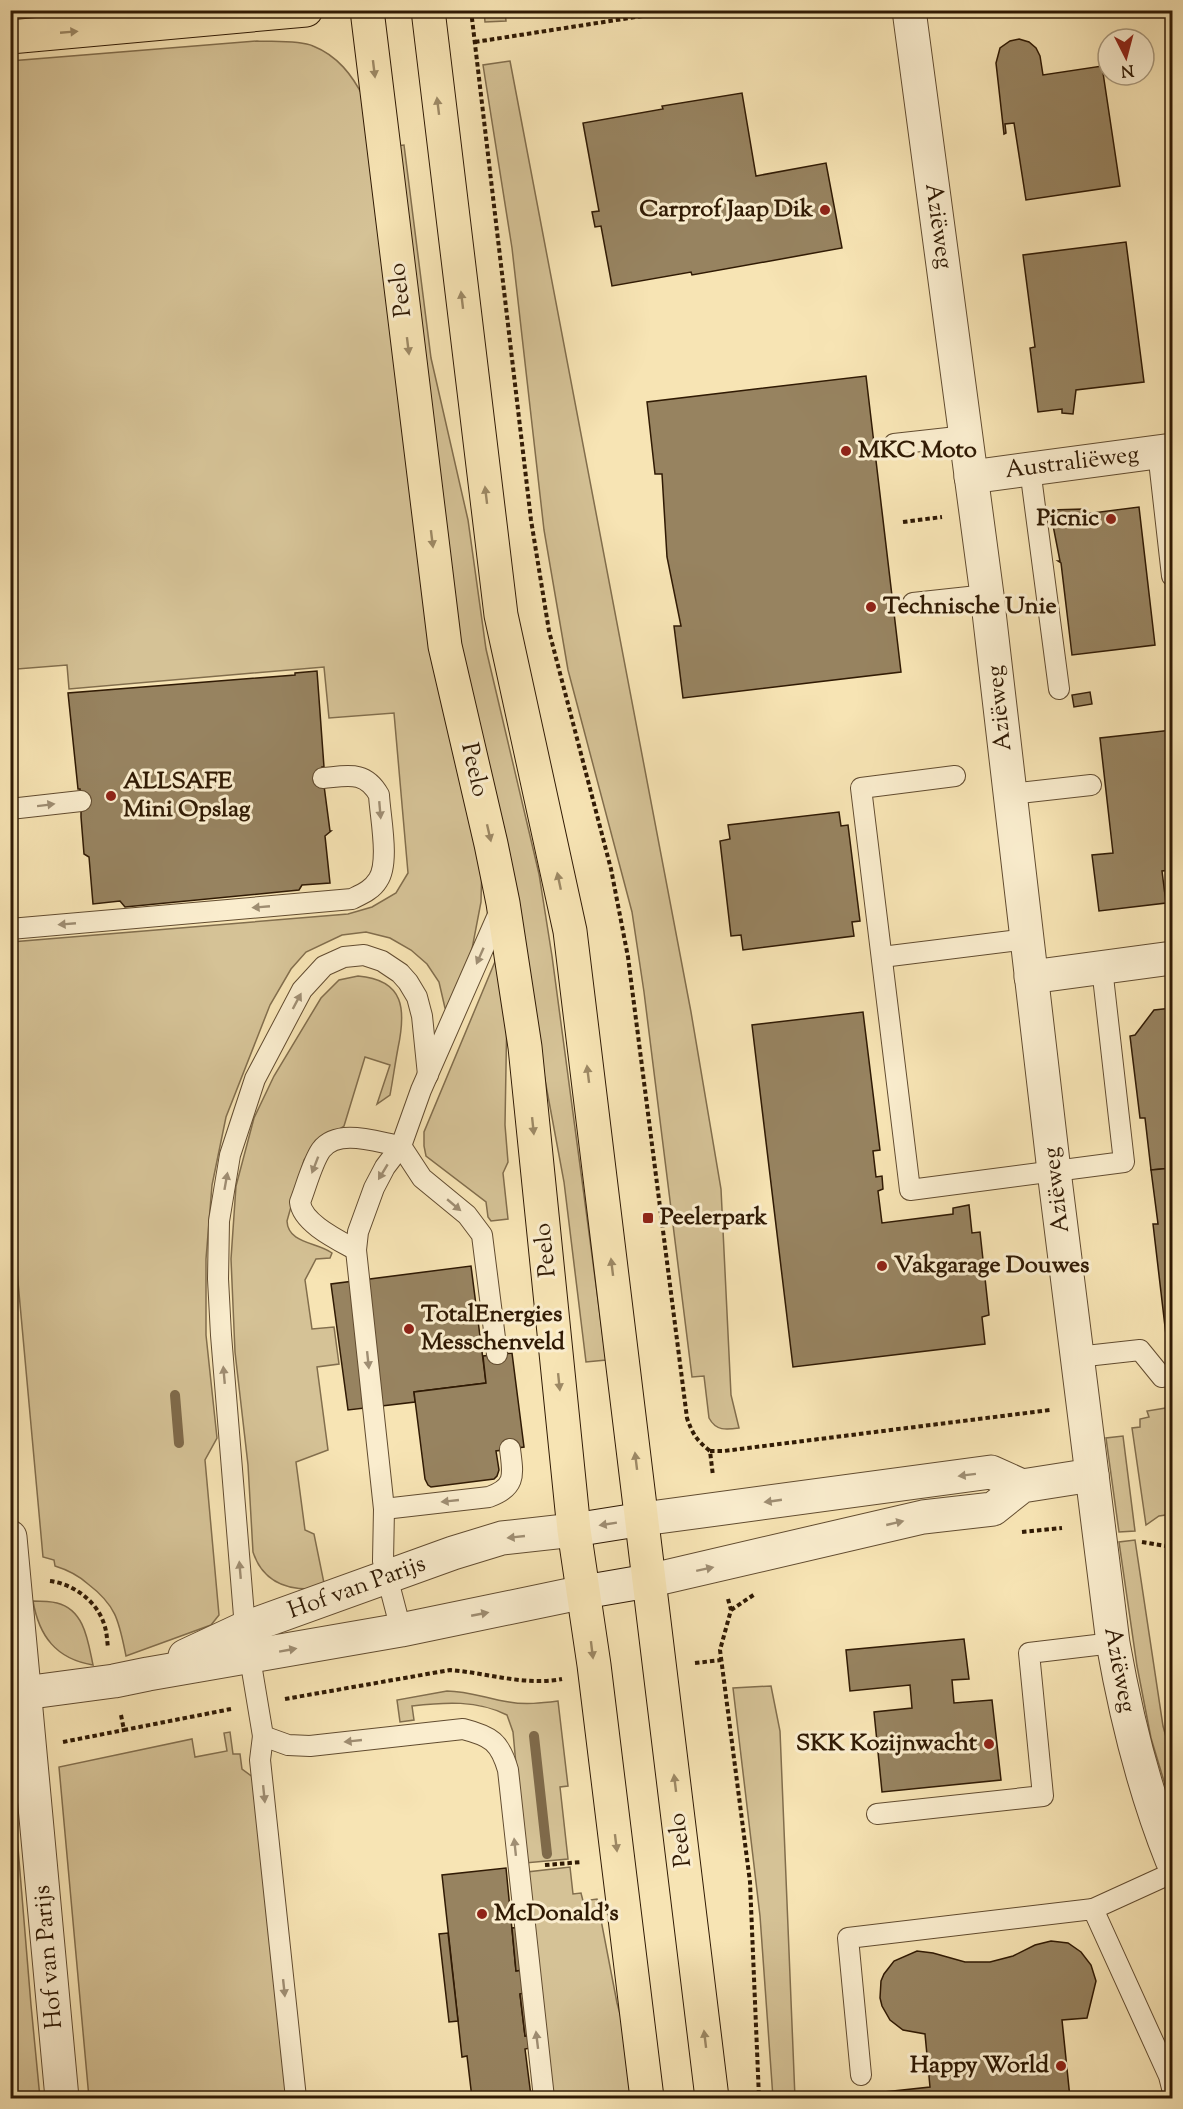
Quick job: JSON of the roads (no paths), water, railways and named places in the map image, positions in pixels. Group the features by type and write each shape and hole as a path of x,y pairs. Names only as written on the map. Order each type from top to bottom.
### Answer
{"main road":[{"path":"10,37 306,10"},
{"name":"Peelo","path":"367,10 445,646 503,903 525,1047 574,1530 584,1592 647,2098"},
{"name":"Peelo","path":"428,10 501,615 570,931 712,2098"}],"street":[{"name":"Aziëweg","path":"909,10 987,595 1054,1172 1113,1643 1138,1759 1160,1829 1173,1860"},
{"name":"Australiëweg","path":"971,477 1165,451"},
{"path":"1031,977 1173,958"},
{"path":"574,1530 991,1472 1022,1486"},
{"path":"584,1592 648,1581 922,1517 993,1509 1022,1486 1092,1474"},
{"name":"Hof van Parijs","path":"24,1693 148,1674 247,1642 388,1578 453,1553 502,1538 574,1530"},
{"name":"Hof van Parijs","path":"10,1537 62,2098"},
{"name":"Hof van Parijs","path":"247,1642 401,1630 584,1592"}],"lane":[{"path":"894,444 966,435"},
{"path":"1165,451 1173,576"},
{"path":"1030,469 1059,689"},
{"path":"913,603 987,595"},
{"path":"10,929 352,899 368,891 380,878 384,861 379,795 365,779 355,776 323,778"},
{"path":"955,776 861,788 910,1190 1124,1162 1102,968"},
{"path":"1010,794 1091,785"},
{"path":"10,809 81,801"},
{"path":"401,1630 383,1561 384,1509 356,1250 358,1232 374,1188 385,1167 401,1146 428,1074 503,903"},
{"path":"882,957 1027,939"},
{"path":"296,2098 260,1760 264,1736 247,1642 221,1335 218,1280 219,1221 230,1155 255,1079 302,990 324,966 344,957 364,955 382,961 400,973 417,997 422,1016 428,1074"},
{"path":"356,1250 309,1220 301,1211 300,1202 320,1151 334,1141 350,1138 401,1146 422,1178 466,1215 482,1235 497,1354"},
{"path":"1077,1357 1140,1350 1162,1377 1173,1376"},
{"path":"384,1509 489,1497 499,1493 508,1488 513,1473 510,1449"},
{"path":"877,1814 1043,1796 1029,1653 1113,1643"},
{"path":"264,1736 288,1745 310,1746 463,1729 482,1734 496,1743 503,1754 508,1770 544,2098"},
{"path":"861,2074 848,1938 1093,1909 1173,1873"},
{"path":"1093,1909 1171,2079"}],"waterway":[{"path":"175,1395 179,1443"},
{"path":"534,1736 547,1854"}],"place":[{"name":"Carprof Jaap Dik","path":"825,210"},
{"name":"MKC Moto","path":"846,451"},
{"name":"Picnic","path":"1111,519"},
{"name":"Technische Unie","path":"871,607"},
{"name":"ALLSAFE Mini Opslag","path":"111,796"},
{"name":"Peelerpark","path":"648,1218"},
{"name":"Vakgarage Douwes","path":"882,1266"},
{"name":"TotalEnergies Messchenveld","path":"409,1329"},
{"name":"SKK Kozijnwacht","path":"989,1744"},
{"name":"McDonald's","path":"482,1914"},
{"name":"Happy World","path":"1061,2066"}]}
